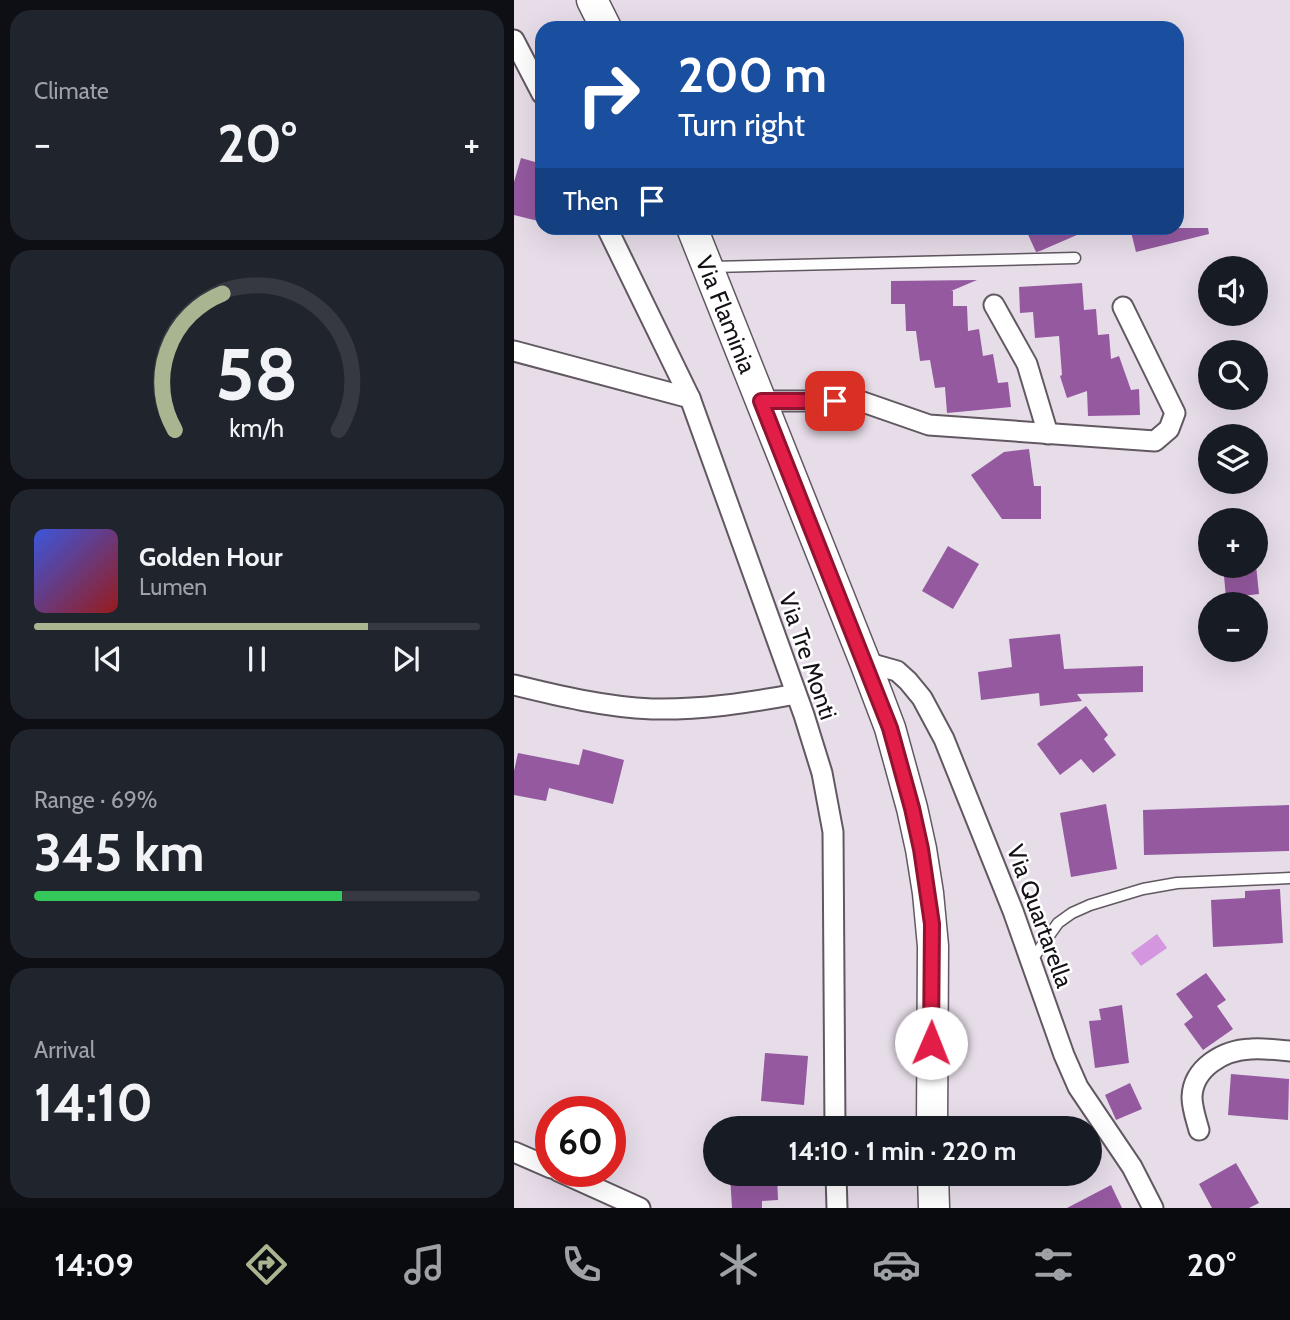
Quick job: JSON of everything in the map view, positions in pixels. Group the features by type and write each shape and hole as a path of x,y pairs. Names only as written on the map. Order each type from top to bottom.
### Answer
{"main road":[{"path":"592,0 602,21"},
{"name":"Via Flaminia","path":"695,235 865,662 890,728 912,808 928,894 933,946 932,1116"},
{"path":"933,1186 934,1208"}],"street":[{"path":"514,40 535,80"},
{"name":"Via Tre Monti","path":"610,235 690,398 822,773 833,832 835,1116"},
{"path":"994,305 1027,364 1048,434"},
{"path":"761,401 860,401 929,425 1155,441 1169,429 1175,413 1123,307"},
{"path":"514,351 690,398"},
{"name":"Via Quartarella","path":"865,662 897,671 908,681 922,698 944,738 1013,911 1078,1087 1132,1167 1153,1208"},
{"path":"514,685 580,700 650,709 718,707 796,694"},
{"path":"1199,1130 1192,1105 1193,1092 1198,1077 1207,1066 1221,1056 1244,1049 1289,1051"},
{"path":"514,1152 535,1161"},
{"path":"836,1186 837,1208"},
{"path":"593,1187 640,1208"}],"lane":[{"path":"708,267 1075,258"},
{"path":"1031,962 1058,923 1090,905 1166,884 1289,878"}],"shaded area":[{"path":"1157,934 1167,948 1141,966 1131,953"}],"building":[{"path":"521,158 535,162 535,220 514,215 514,182"},
{"path":"1184,228 1208,228 1209,234 1136,252 1132,235 1184,235"},
{"path":"1028,235 1077,235 1040,251 1036,252"},
{"path":"977,280 951,291 953,306 967,306 968,331 979,329 983,356 993,354 998,383 1008,382 1011,407 947,413 945,387 935,388 930,360 920,361 916,331 906,331 905,304 891,304 891,281"},
{"path":"1082,283 1084,310 1096,309 1098,335 1109,334 1111,359 1119,356 1131,390 1139,389 1140,415 1088,416 1087,391 1067,398 1060,376 1059,336 1035,338 1033,312 1020,313 1019,287"},
{"path":"1029,449 1034,486 1041,486 1041,519 1002,519 971,475 1004,452"},
{"path":"948,546 979,564 953,609 922,591"},
{"path":"1224,578 1257,578 1259,592 1225,592"},
{"path":"1060,634 1064,669 1143,666 1143,692 1077,694 1082,701 1040,706 1039,693 981,700 978,672 1012,667 1009,639"},
{"path":"1086,706 1108,735 1104,739 1116,755 1093,773 1081,759 1060,775 1037,744"},
{"path":"583,749 624,760 613,804 549,788 546,801 514,795 514,771 518,753 579,765"},
{"path":"1106,804 1117,869 1071,877 1060,813"},
{"path":"1289,805 1289,851 1144,855 1143,810"},
{"path":"1280,889 1283,943 1213,947 1211,900 1245,898 1245,891"},
{"path":"1206,973 1226,1000 1217,1006 1233,1029 1203,1050 1184,1024 1193,1017 1176,994"},
{"path":"1122,1005 1129,1063 1095,1068 1089,1021 1101,1020 1099,1009"},
{"path":"765,1053 808,1056 804,1105 761,1101"},
{"path":"1231,1074 1289,1079 1288,1120 1228,1115"},
{"path":"1130,1083 1142,1109 1116,1120 1105,1095"},
{"path":"1236,1163 1259,1203 1249,1208 1212,1208 1199,1184"},
{"path":"1111,1185 1122,1208 1067,1208"},
{"path":"731,1186 777,1186 778,1200 762,1201 762,1208 732,1208"}],"route":[{"path":"835,401 761,401 890,728 912,808 932,924 931,1043"}]}
